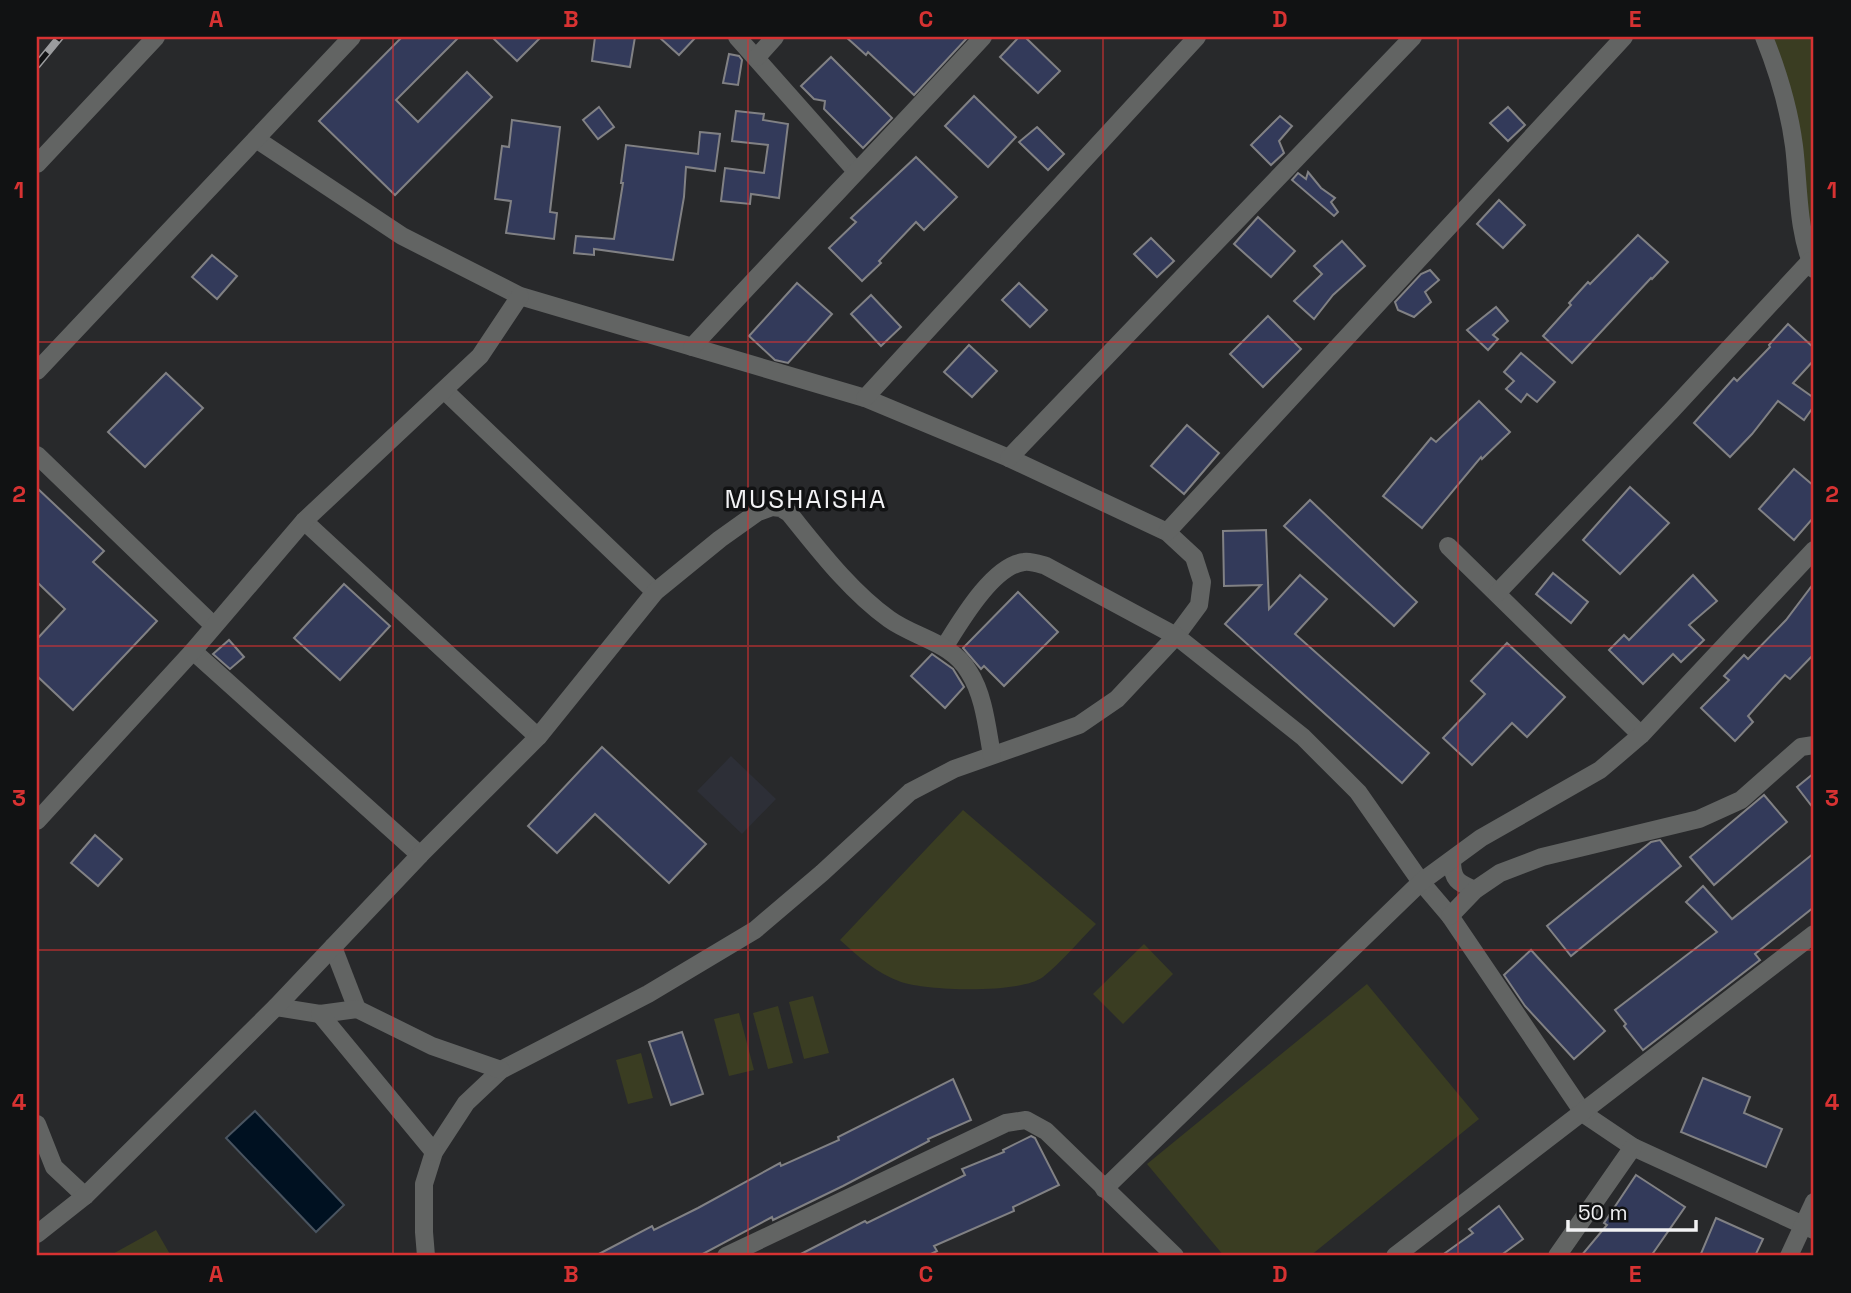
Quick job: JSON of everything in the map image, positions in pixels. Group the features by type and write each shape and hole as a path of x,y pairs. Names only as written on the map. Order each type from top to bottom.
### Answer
{"street":[{"path":"37,164 156,37"},
{"path":"37,371 352,37"},
{"path":"737,37 855,170"},
{"path":"757,57 775,37"},
{"path":"692,347 855,170 983,37"},
{"path":"865,398 1197,37"},
{"path":"1009,458 1413,37"},
{"path":"1167,532 1624,37"},
{"path":"1497,593 1812,265 1801,219 1794,144 1784,94 1764,37"},
{"path":"256,139 402,236 520,296 865,398 1009,458 1167,532 1194,557 1202,582 1199,605 1176,636 1117,699 1079,725 954,769 909,792 755,930 648,994 502,1070 466,1102 434,1152 424,1184 426,1256"},
{"path":"37,821 193,651 304,520 480,356 520,296"},
{"path":"445,391 655,592"},
{"path":"37,455 213,625"},
{"path":"37,1234 85,1196 276,1007 420,855 538,737 655,592 758,512 772,507 789,513 834,566 889,619 918,636 945,646 968,669 984,713 992,755"},
{"path":"304,520 538,737"},
{"path":"1448,546 1641,735"},
{"path":"1104,1189 1420,882 1481,838 1600,770 1641,735 1814,550"},
{"path":"945,646 963,617 987,587 1000,573 1022,562 1046,566 1176,636 1303,737 1357,792 1420,882 1450,916 1584,1114 1633,1147 1809,1228"},
{"path":"193,651 420,855"},
{"path":"1450,916 1475,890 1500,873 1542,857 1699,819 1741,800 1801,747 1814,745"},
{"path":"1452,860 1452,873 1461,884 1475,890"},
{"path":"1395,1256 1584,1114 1814,934"},
{"path":"333,947 358,1009"},
{"path":"276,1007 320,1014 358,1009 432,1046 502,1070"},
{"path":"320,1014 434,1152"},
{"path":"726,1256 1006,1123 1026,1120 1046,1131 1175,1256"},
{"path":"37,1124 54,1167 85,1196"},
{"path":"1557,1256 1633,1147"},
{"path":"1789,1256 1809,1228 1814,1202"}],"shaded area":[{"path":"731,756 776,799 742,834 697,791"}],"green space":[{"path":"1769,37 1814,37 1814,242 1804,208"},
{"path":"963,810 1096,924 1043,977 1015,986 995,988 952,989 914,985 901,982 876,969 840,940"},
{"path":"1144,944 1173,974 1123,1024 1093,994"},
{"path":"1367,984 1479,1119 1310,1256 1224,1256 1147,1164"},
{"path":"813,996 829,1053 804,1059 789,1002"},
{"path":"778,1006 793,1063 768,1069 753,1013"},
{"path":"739,1013 754,1070 729,1076 714,1019"},
{"path":"641,1053 653,1098 628,1104 616,1060"},
{"path":"156,1230 171,1256 109,1256"}],"water":[{"path":"255,1111 344,1205 316,1232 226,1138"}],"building":[{"path":"402,37 459,37 396,100 418,122 467,72 492,97 395,195 319,121"},
{"path":"492,37 541,37 517,61"},
{"path":"595,37 635,37 630,67 592,61"},
{"path":"659,37 696,37 679,55"},
{"path":"846,37 968,37 914,95 868,52 866,55"},
{"path":"1019,37 1025,37 1060,71 1038,93 1000,57"},
{"path":"729,54 739,56 742,60 738,85 723,83"},
{"path":"831,57 892,118 863,148 824,109 825,101 814,99 801,86"},
{"path":"974,96 1016,137 988,167 945,126"},
{"path":"599,107 614,127 598,139 583,120"},
{"path":"1508,107 1525,125 1508,141 1490,123"},
{"path":"736,111 764,114 763,120 788,124 779,198 751,194 750,204 721,201 725,168 764,173 768,145 732,141"},
{"path":"1280,116 1292,126 1279,141 1284,153 1271,165 1251,145"},
{"path":"512,120 560,127 550,212 557,213 554,239 506,233 511,201 495,199 502,146 509,147"},
{"path":"1037,127 1064,154 1048,170 1019,142"},
{"path":"700,132 720,134 715,171 686,167 684,197 673,260 594,249 594,255 574,253 576,236 614,239 626,145 698,154"},
{"path":"916,157 957,197 924,230 916,222 862,281 829,248 856,222 851,218"},
{"path":"1308,172 1321,188 1335,198 1331,202 1338,212 1334,216 1292,180 1298,173 1306,179"},
{"path":"1499,200 1525,225 1503,248 1477,224"},
{"path":"1258,217 1295,251 1271,277 1234,244"},
{"path":"1638,235 1668,262 1572,363 1543,336 1588,282 1590,284"},
{"path":"1151,238 1174,261 1157,277 1134,254"},
{"path":"1342,241 1365,266 1333,295 1314,319 1294,301 1322,274 1314,266"},
{"path":"212,255 237,276 217,299 192,277"},
{"path":"1430,270 1439,280 1425,292 1431,302 1414,317 1398,310 1395,302 1421,274"},
{"path":"797,283 832,314 788,363 775,360 749,336"},
{"path":"1019,283 1047,310 1030,327 1002,300"},
{"path":"871,295 901,327 881,346 851,314"},
{"path":"1496,307 1508,321 1493,335 1498,339 1488,350 1467,330"},
{"path":"1268,316 1301,349 1263,387 1230,354"},
{"path":"1788,324 1814,348 1814,360 1793,383 1814,398 1814,406 1804,420 1778,401 1730,457 1694,423 1734,378 1737,381 1770,347"},
{"path":"969,345 997,371 972,397 944,372"},
{"path":"1521,353 1555,382 1537,402 1527,394 1521,402 1506,389 1514,381 1504,372"},
{"path":"166,373 203,408 145,467 108,432"},
{"path":"1479,401 1510,432 1482,459 1481,457 1422,528 1383,496 1431,438 1436,442"},
{"path":"1187,425 1219,453 1184,494 1151,466"},
{"path":"1794,469 1814,486 1814,517 1794,540 1759,509"},
{"path":"1630,487 1669,523 1620,574 1583,540"},
{"path":"37,488 104,551 93,562 157,621 73,710 37,676 37,639 65,609 37,582"},
{"path":"1310,500 1417,602 1394,626 1284,526"},
{"path":"1266,530 1269,609 1300,575 1327,599 1295,634 1429,753 1402,783 1225,624 1261,585 1224,586 1223,531"},
{"path":"1553,573 1588,602 1571,623 1536,594"},
{"path":"1693,575 1717,601 1689,625 1704,640 1681,662 1673,654 1643,684 1609,650 1624,635 1629,640"},
{"path":"1814,583 1814,654 1790,679 1785,675 1748,716 1753,722 1735,741 1701,708 1729,680 1724,676 1744,655 1748,659 1786,620"},
{"path":"344,584 390,626 340,680 294,638"},
{"path":"1018,592 1058,632 1004,686 984,666 981,669 963,648"},
{"path":"229,640 244,657 230,669 213,654"},
{"path":"1507,643 1565,697 1527,737 1512,723 1472,765 1443,738 1485,694 1471,681"},
{"path":"932,654 953,669 964,687 945,708 911,676"},
{"path":"602,747 706,844 669,883 595,814 557,853 528,826"},
{"path":"1814,773 1814,809 1797,787"},
{"path":"1764,795 1787,822 1714,885 1690,857"},
{"path":"95,835 122,859 98,886 71,863"},
{"path":"1660,840 1681,866 1571,956 1547,926 1651,842"},
{"path":"1814,853 1814,907 1755,954 1760,960 1643,1050 1615,1010 1717,932 1686,902 1703,886 1732,919"},
{"path":"1531,950 1605,1031 1574,1059 1525,1006 1504,975"},
{"path":"682,1032 703,1094 671,1105 649,1042"},
{"path":"1703,1078 1750,1097 1744,1113 1782,1129 1766,1167 1681,1132"},
{"path":"953,1079 971,1120 928,1139 929,1141 843,1186 773,1220 772,1217 699,1256 595,1256 652,1226 654,1230 698,1208 780,1163 781,1166 839,1140 838,1137"},
{"path":"1031,1136 1035,1138 1059,1185 1013,1207 1014,1211 934,1246 937,1251 927,1256 797,1256 965,1175 962,1169 1004,1152 1003,1150"},
{"path":"1636,1175 1685,1207 1651,1256 1581,1256 1607,1225 1604,1223"},
{"path":"1499,1206 1523,1239 1500,1256 1441,1256 1473,1233 1469,1229"},
{"path":"1716,1218 1763,1239 1755,1256 1700,1256"}],"railway":[{"path":"37,65 60,37"}],"district":[{"name":"MUSHAISHA","path":"806,499"}]}
